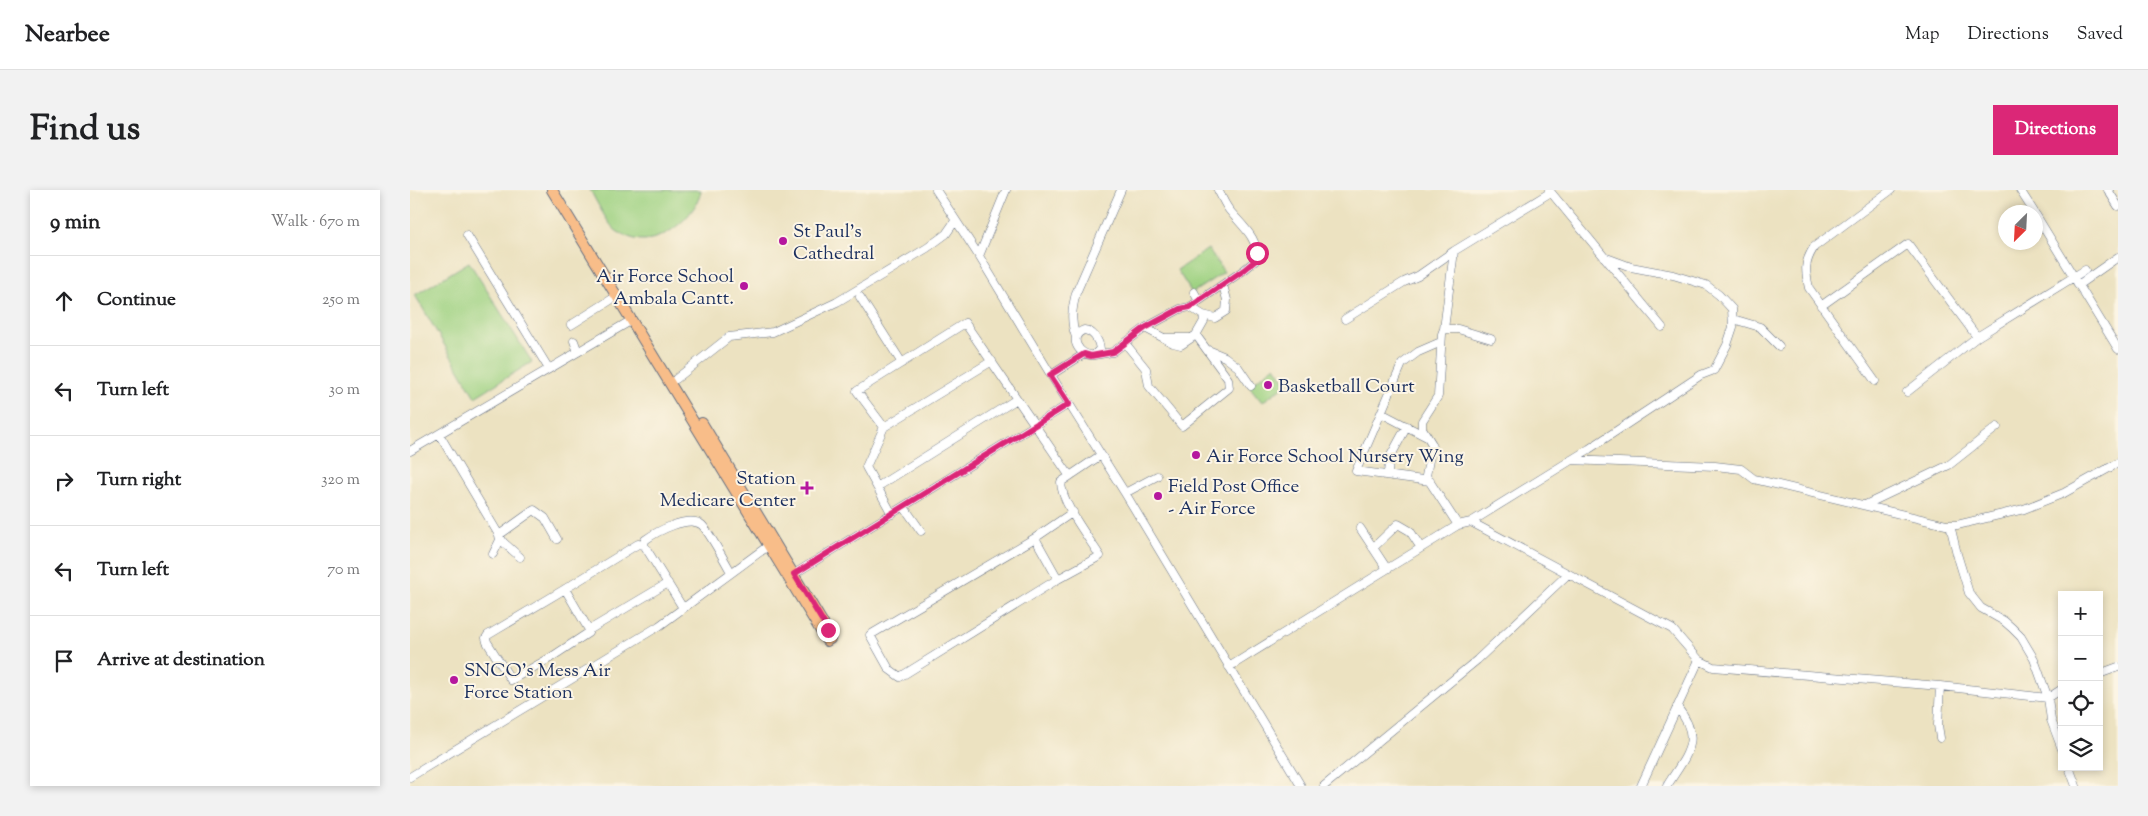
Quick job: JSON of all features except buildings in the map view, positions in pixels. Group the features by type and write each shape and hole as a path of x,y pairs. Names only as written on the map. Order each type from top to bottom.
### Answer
{"main road":[{"path":"552,190 768,546 828,640 828,630 559,190"}],"street":[{"path":"936,190 979,256 1050,375 1102,455 1301,786"},
{"path":"979,256 1006,190"},
{"path":"1084,354 1077,347 1076,337 1071,325 1076,292 1121,190"},
{"path":"1050,375 1084,354 1094,355 1113,352 1145,328 1180,309 1190,307 1256,260 1257,253 1252,237 1228,209 1218,190"},
{"path":"1875,381 1809,288 1806,272 1807,259 1814,247 1890,190"},
{"path":"2020,190 2029,205"},
{"path":"2108,190 2118,206"},
{"path":"1345,319 1404,282 1418,276 1454,251 1550,191 1662,327"},
{"path":"676,379 729,336 773,332 837,302 927,248 946,234 955,221"},
{"path":"2043,227 2118,349"},
{"path":"467,235 549,369"},
{"path":"1821,306 1908,244 1977,337"},
{"path":"1454,251 1441,342 1438,396 1422,421 1422,428 1432,444 1426,476 1458,525"},
{"path":"1229,667 1458,525 1471,522 1571,460 1701,375 1714,370 1727,345 1733,327 1732,309 1706,285 1673,275 1631,267 1604,257"},
{"path":"2078,285 2118,258"},
{"path":"1907,392 1977,337 2085,270"},
{"path":"1190,307 1203,315 1212,318 1219,317 1226,311 1227,300 1223,285"},
{"path":"1194,292 1199,301"},
{"path":"571,325 617,296"},
{"path":"860,297 902,362"},
{"path":"1145,328 1173,343 1181,345 1193,337 1204,321 1203,315"},
{"path":"1733,319 1760,328 1779,346"},
{"path":"410,451 632,320"},
{"path":"884,427 857,391 965,323 1069,475"},
{"path":"1444,329 1458,329 1491,339"},
{"path":"1076,337 1078,333 1084,330 1094,335 1099,342 1100,349 1094,355"},
{"path":"1125,343 1146,368 1149,386 1182,426 1230,388 1225,375 1205,348 1193,337"},
{"path":"574,341 578,352"},
{"path":"1430,481 1356,471 1402,364 1418,352 1441,342"},
{"path":"1205,348 1232,363 1251,386"},
{"path":"892,514 866,467 884,427 992,361"},
{"path":"1225,375 1226,372 1233,371 1232,363"},
{"path":"877,487 1018,399"},
{"path":"794,574 1069,404"},
{"path":"1381,412 1427,437"},
{"path":"1388,475 1388,459 1407,426"},
{"path":"1865,505 1949,465 1997,428"},
{"path":"439,434 503,542 520,557"},
{"path":"1073,512 1035,538 870,635 889,670 900,677 1058,579 1100,556 1073,512 1061,488 1061,482 1102,455"},
{"path":"1571,460 1715,466 1741,469 1754,479 1950,525 2024,510 2064,493 2118,463"},
{"path":"1125,493 1157,476"},
{"path":"904,507 921,531"},
{"path":"499,535 534,510 545,518 557,539"},
{"path":"644,545 645,540 668,527 693,521 702,525 730,572"},
{"path":"1471,522 1672,630 1699,660 1713,667 1940,686 2048,698 2058,692"},
{"path":"1373,548 1398,524 1410,531 1421,548"},
{"path":"1950,525 1956,554 1969,593 1982,608 2004,621 2020,638 2034,659 2048,698 2051,720 2058,738"},
{"path":"1360,528 1387,569"},
{"path":"493,554 500,540 499,535"},
{"path":"1035,538 1058,579"},
{"path":"668,583 589,630 588,633 550,658 511,680 487,642 486,638 488,635 638,544 644,545 668,583 683,608"},
{"path":"410,777 659,626 730,572 768,546"},
{"path":"1324,786 1477,660 1568,574"},
{"path":"565,589 589,630"},
{"path":"1641,786 1699,660"},
{"path":"2103,673 2118,667"},
{"path":"1940,686 1938,726 1940,738"},
{"path":"1667,786 1690,747 1688,721 1677,707"},
{"path":"2070,771 2076,786"}],"green space":[{"path":"590,190 701,190 694,208 680,224 662,235 643,240 630,238 614,229 606,219"},
{"path":"1208,249 1224,272 1192,293 1177,270"},
{"path":"469,262 532,362 475,397 415,295"},
{"name":"Basketball Court","path":"1275,366 1287,384 1262,402 1249,386"}],"place":[{"name":"St Paul's Cathedral","path":"783,241"},
{"name":"Air Force School Ambala Cantt.","path":"744,286"},
{"name":"Basketball Court","path":"1268,385"},
{"name":"Air Force School Nursery Wing","path":"1196,455"},
{"name":"Station Medicare Center","path":"807,488"},
{"name":"Field Post Office - Air Force","path":"1158,496"},
{"name":"SNCO's Mess Air Force Station","path":"454,680"}],"route":[{"path":"828,630 794,574 1069,404 1050,375 1084,354 1091,356 1113,352 1145,328 1180,309 1190,307 1244,270 1256,260 1257,253"}]}
